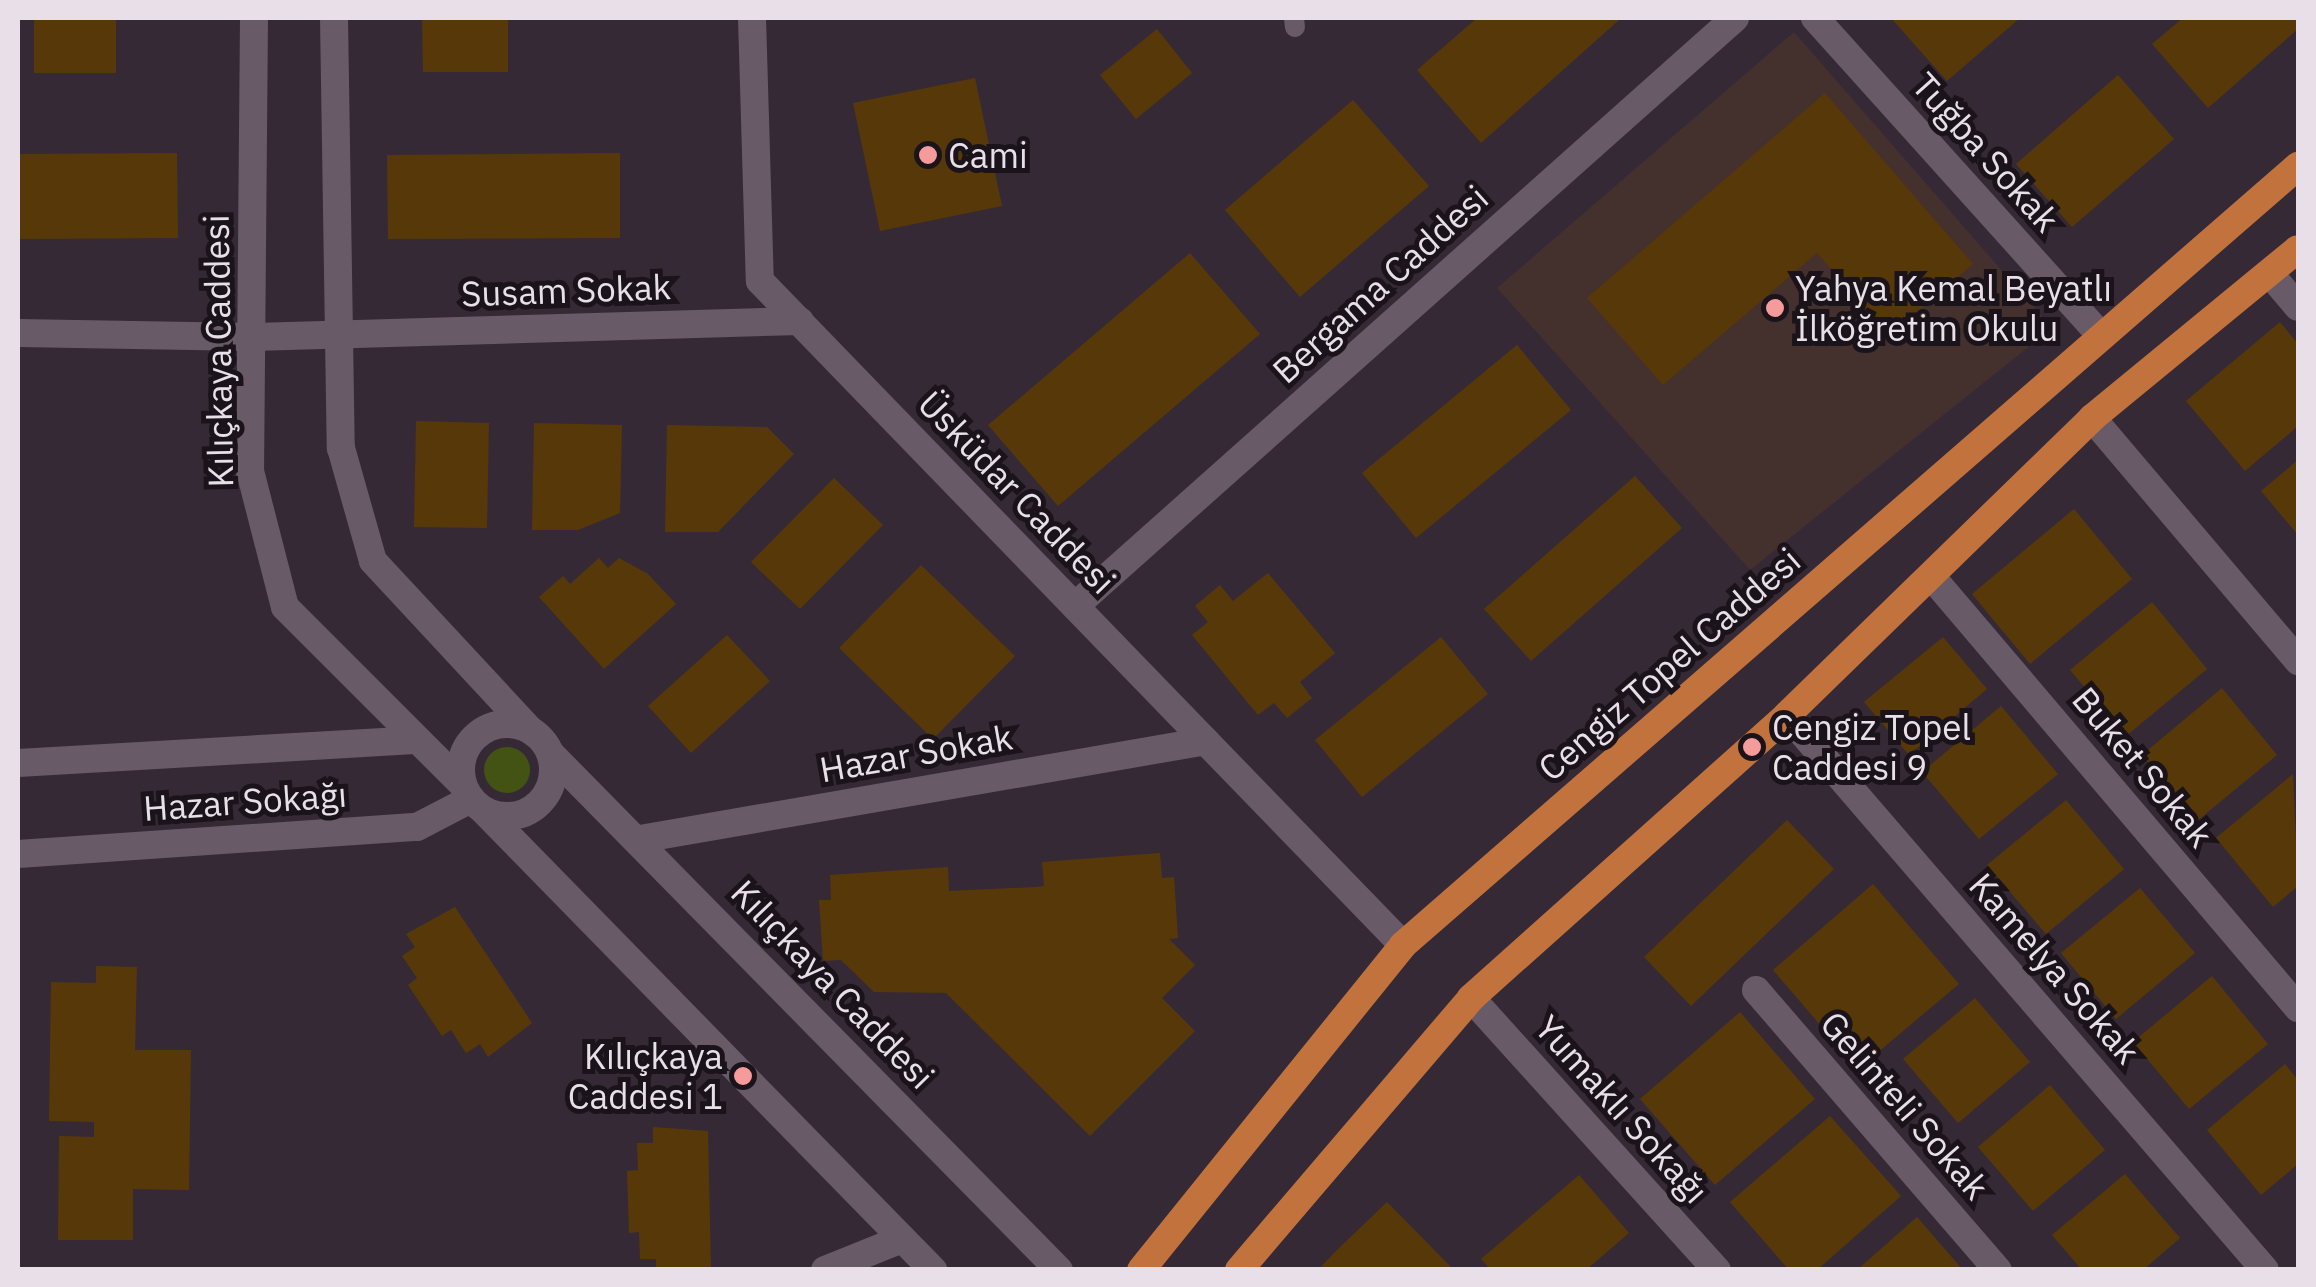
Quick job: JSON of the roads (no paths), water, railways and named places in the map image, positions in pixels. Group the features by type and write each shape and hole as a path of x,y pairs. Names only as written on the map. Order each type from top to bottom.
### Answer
{"main road":[{"name":"Cengiz Topel Caddesi","path":"1141,1270 1403,945 2298,166"},
{"path":"1239,1270 1471,998 1788,715 2092,418 2298,249"}],"street":[{"name":"Kılıçkaya Caddesi","path":"254,18 250,472 285,607 933,1270"},
{"path":"334,18 335,334 341,448 373,561 530,730 550,754 542,800 514,815 472,798 471,739 499,724 530,730"},
{"name":"Üsküdar Caddesi","path":"752,18 760,281 1403,945"},
{"name":"Bergama Caddesi","path":"1075,606 1735,18"},
{"name":"Tuğba Sokak","path":"1815,18 2101,336"},
{"path":"2270,274 2298,308"},
{"name":"Susam Sokak","path":"18,333 250,337 800,321"},
{"path":"2092,418 2298,661"},
{"name":"Buket Sokak","path":"1931,576 2298,1008"},
{"name":"Kamelya Sokak","path":"1788,715 2265,1270"},
{"name":"Hazar Sokağı","path":"18,763 414,740"},
{"name":"Hazar Sokak","path":"640,839 1206,741"},
{"name":"Kılıçkaya Caddesi","path":"550,754 640,839 1059,1270"},
{"name":"Hazar Sokağı","path":"18,854 416,827 472,798"},
{"name":"Gelinteli Sokak","path":"1756,990 1998,1270"},
{"name":"Yumaklı Sokağı","path":"1471,998 1717,1270"},
{"path":"825,1270 902,1238"}],"place":[{"name":"Cami","path":"928,155"},
{"name":"Yahya Kemal Beyatlı İlköğretim Okulu","path":"1775,308"},
{"name":"Cengiz Topel Caddesi 9","path":"1752,747"},
{"name":"Kılıçkaya Caddesi 1","path":"743,1076"}]}
